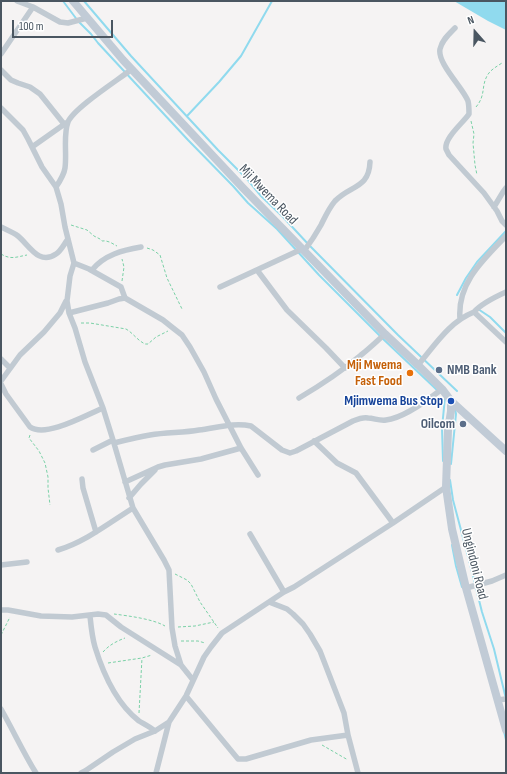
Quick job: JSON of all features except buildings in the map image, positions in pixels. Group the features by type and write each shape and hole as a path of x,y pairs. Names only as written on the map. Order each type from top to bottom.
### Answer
{"main road":[{"name":"Mji Mwema Road","path":"73,1 132,69 243,188 385,334 442,389 451,401 506,450"},
{"name":"Ungindoni Road","path":"451,401 448,430 446,487 452,529 466,588 506,730"}],"street":[{"path":"17,1 33,7 54,19 68,23 87,18"},
{"path":"1,54 33,7"},
{"path":"455,28 443,41 440,48 440,53 442,61 468,101 469,114 450,137 447,142 446,149 449,155 476,183 506,225"},
{"path":"32,147 66,123 77,110 132,69"},
{"path":"1,70 11,80 18,84 30,87 40,94 66,123 65,168 63,176 56,187"},
{"path":"1,108 23,130 42,166 56,187 74,262 66,300 60,313 44,332 20,355 1,381"},
{"path":"220,287 277,260 303,250 320,226 334,202 342,195 362,183 366,178 370,170 370,162"},
{"path":"494,207 506,188"},
{"path":"1,227 16,235 29,249 43,258 56,254 68,239"},
{"path":"460,319 463,294 471,277 481,262 506,236"},
{"path":"92,270 107,257 141,247"},
{"path":"74,262 92,270 121,287 125,298 182,335 204,372 241,448 258,475"},
{"path":"257,270 287,310 345,368"},
{"path":"418,365 440,337 460,319 506,292"},
{"path":"69,313 125,298"},
{"path":"66,300 85,362 114,441 132,508 169,570 172,628 181,665"},
{"path":"474,312 506,342"},
{"path":"299,398 317,388 345,368 385,334"},
{"path":"1,359 10,368"},
{"path":"1,384 6,394 30,427 36,430 52,429 103,408"},
{"path":"93,450 114,441 149,435 186,432 229,425 246,425 251,426 282,450 290,453 361,418 379,421 392,419 418,407 442,389"},
{"path":"314,441 337,463 356,473 393,523"},
{"path":"125,482 158,467 201,459 241,448"},
{"path":"129,498 158,467"},
{"path":"82,479 83,488 96,532"},
{"path":"156,773 169,722 186,696 204,657 222,633 393,523 446,487"},
{"path":"58,550 70,547 132,508"},
{"path":"250,534 284,592"},
{"path":"1,565 27,562"},
{"path":"466,588 506,575"},
{"path":"269,602 287,609 303,624 320,651 344,713 358,773"},
{"path":"1,610 41,616 72,617 98,614 106,615 134,636 181,665 193,680"},
{"path":"90,616 95,646 106,677 117,697 131,713 155,731"},
{"path":"186,696 238,759 246,759 311,740 348,735"},
{"path":"497,700 506,699"},
{"path":"1,709 36,773"},
{"path":"81,773 130,743 155,731 169,722"}],"path":[{"path":"476,183 477,175 473,143 474,134 469,114 481,100 487,76 494,68 502,63"},
{"path":"64,224 84,228 102,241 109,242 121,249 127,250"},
{"path":"141,247 153,250 160,255 167,278 182,309"},
{"path":"120,252 124,267 121,287"},
{"path":"1,254 7,258 13,258 36,254"},
{"path":"72,322 90,323 126,329 145,344 148,344 156,337 173,328"},
{"path":"30,427 30,438 45,463 48,476 50,505"},
{"path":"169,570 192,584 200,602 222,633"},
{"path":"1,635 13,612"},
{"path":"106,615 114,614 151,621 172,628 215,622"},
{"path":"99,657 113,644 134,636"},
{"path":"174,641 198,641 211,647"},
{"path":"102,664 142,658 161,653"},
{"path":"139,720 142,658"},
{"path":"311,740 356,764"}],"water":[{"path":"454,1 506,1 506,30 488,21"}],"waterway":[{"path":"63,1 78,21 98,43 248,203 277,229 319,275 437,390"},
{"path":"84,1 131,56 218,150 247,179 261,196 398,335 457,391"},
{"path":"187,116 241,56 272,1"},
{"path":"457,295 477,262 506,231"},
{"path":"478,309 490,317 506,333"},
{"path":"443,461 442,428 445,397"},
{"path":"451,464 456,414 455,409"},
{"path":"450,480 453,500 482,612 494,649 506,699"},
{"path":"452,545 462,587"},
{"path":"504,731 506,740"}],"place":[{"name":"NMB Bank","path":"439,370"},
{"name":"Mji Mwema Fast Food","path":"410,373"},
{"name":"Mjimwema Bus Stop","path":"451,401"},
{"name":"Oilcom","path":"463,424"}]}
